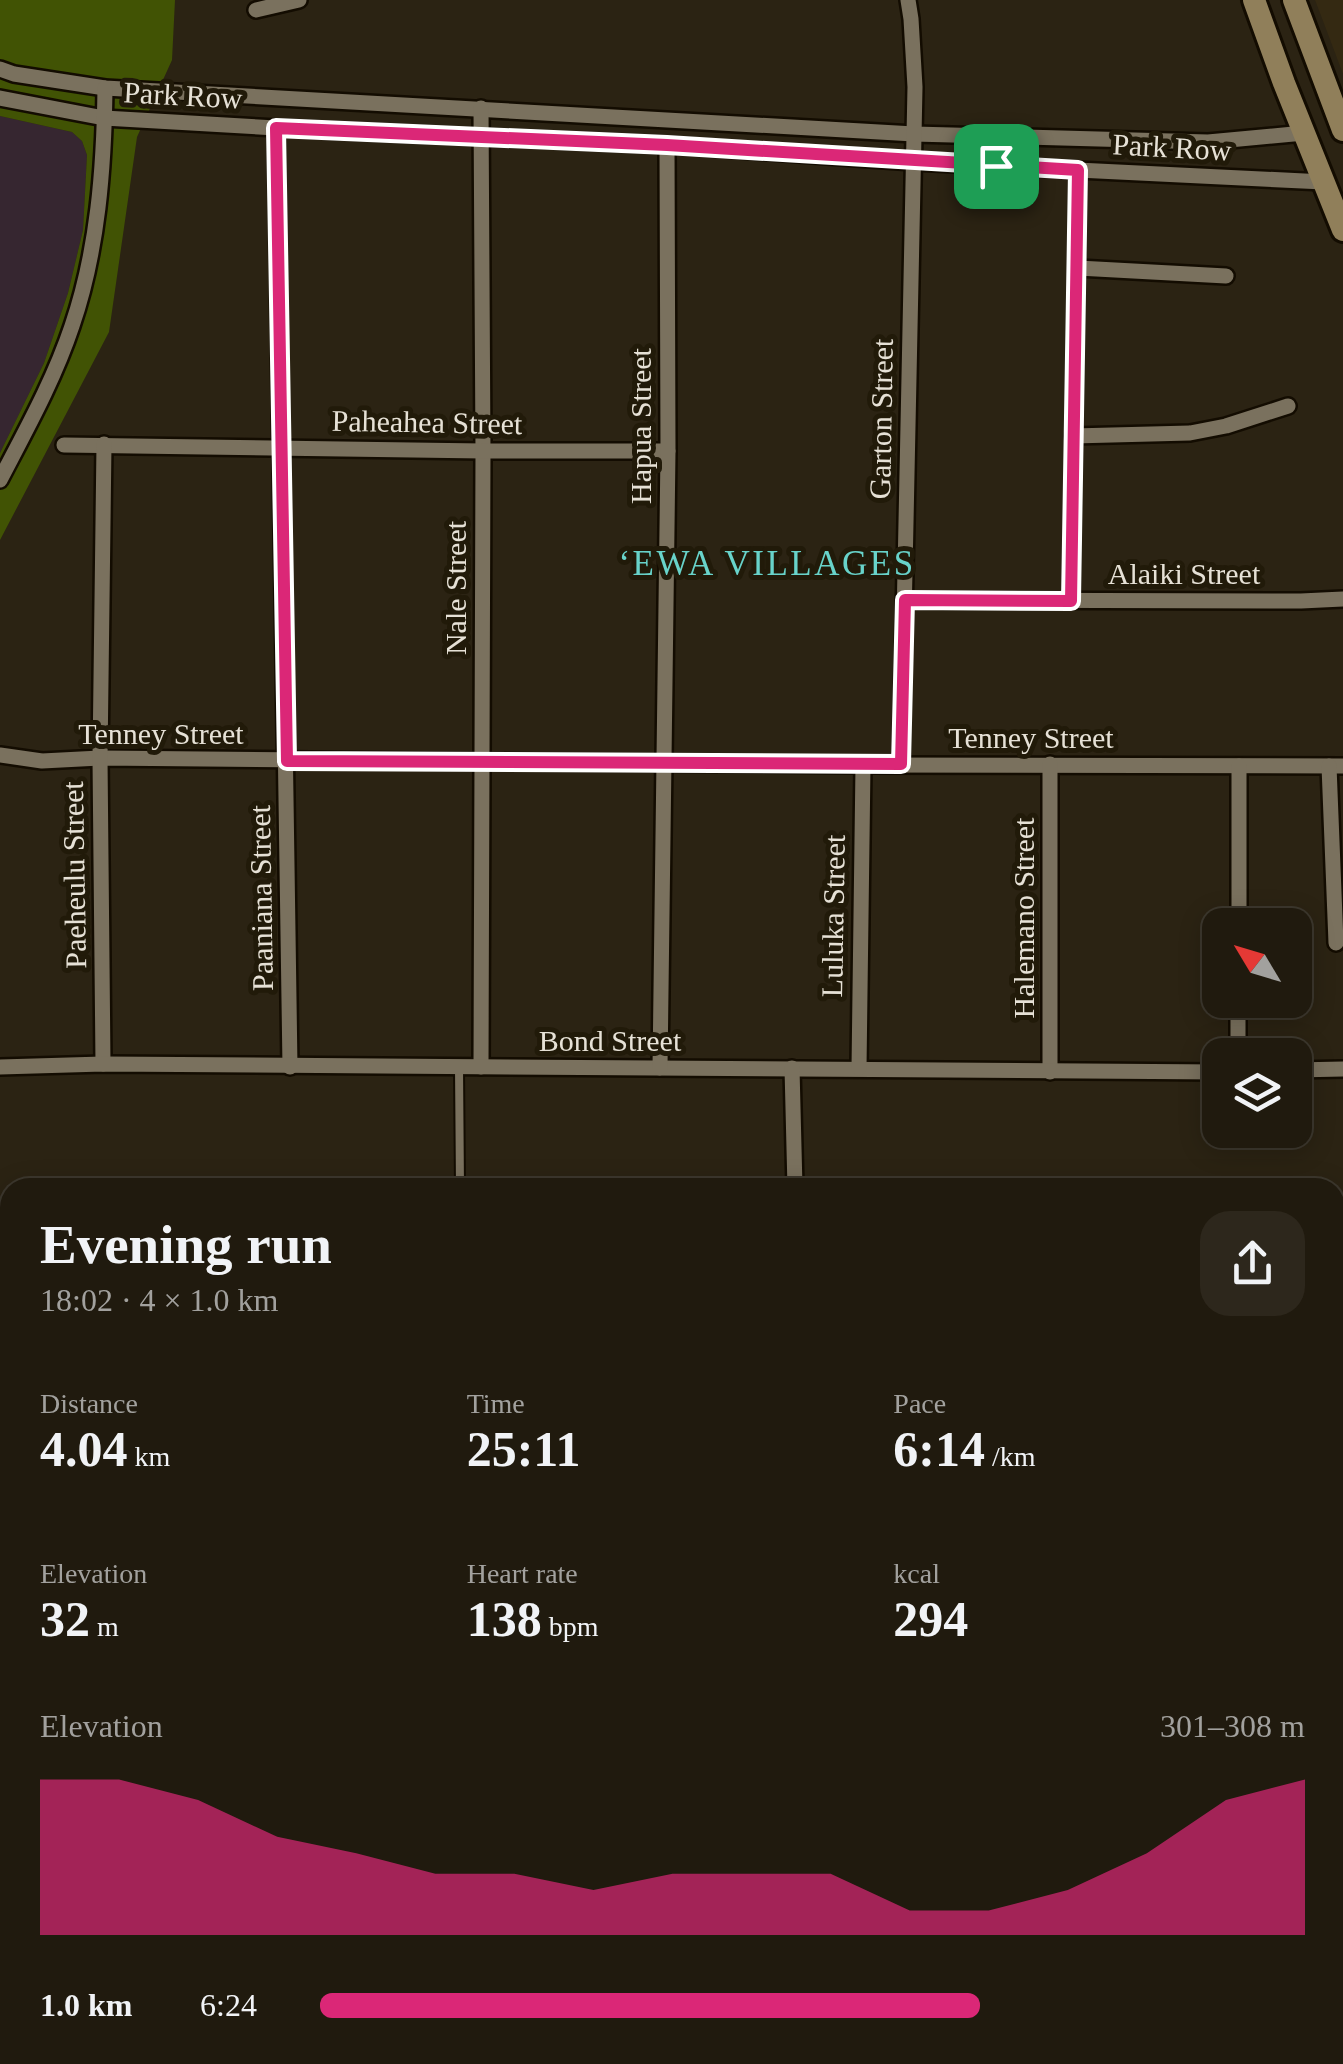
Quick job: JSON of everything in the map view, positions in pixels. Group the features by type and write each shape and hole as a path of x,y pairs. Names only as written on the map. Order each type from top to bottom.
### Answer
{"street":[{"path":"256,10 299,0"},
{"name":"Garton Street","path":"901,764 915,86 908,0"},
{"path":"1254,0 1304,133 1333,179 1343,230"},
{"path":"1294,0 1343,129 1304,133"},
{"name":"Park Row","path":"0,69 104,88 914,134 1208,142 1304,133"},
{"path":"0,480 50,380 82,292 96,230 104,88"},
{"name":"Park Row","path":"0,98 104,118 667,145 913,162 1333,179"},
{"name":"Nale Street","path":"481,108 481,1067"},
{"name":"Paaniana Street","path":"276,128 290,1067"},
{"name":"Hapua Street","path":"660,1068 668,451 667,145"},
{"path":"1071,601 1078,170"},
{"path":"1078,268 1226,276"},
{"path":"1074,436 1190,433 1288,406"},
{"name":"Paeheulu Street","path":"103,1064 100,758 104,444"},
{"name":"Paheahea Street","path":"64,445 668,451"},
{"name":"Alaiki Street","path":"905,600 1343,599"},
{"name":"Tenney Street","path":"0,755 42,761 100,758 1336,766"},
{"name":"Halemano Street","path":"1050,764 1050,1072"},
{"name":"Luluka Street","path":"859,1068 862,765"},
{"path":"1239,766 1239,908"},
{"path":"1336,766 1336,943"},
{"name":"Bond Street","path":"0,1067 103,1064 1202,1072"},
{"path":"792,1068 795,1178"},
{"path":"1312,1070 1343,1069"}],"lane":[{"path":"459,1068 460,1178"}],"shaded area":[{"path":"1315,0 1343,0 1343,74 1320,13"},
{"path":"0,116 72,132 82,141 87,155 83,230 68,293 44,363 0,453"}],"green space":[{"path":"0,0 175,0 172,60 137,137 109,332 0,540 0,453 44,363 68,293 83,230 87,155 82,141 72,132 0,116"}],"district":[{"name":"‘EWA VILLAGES","path":"767,563"}],"route":[{"path":"276,128 667,145 996,166 1078,170 1071,601 905,600 901,764 287,761 276,128"}]}
